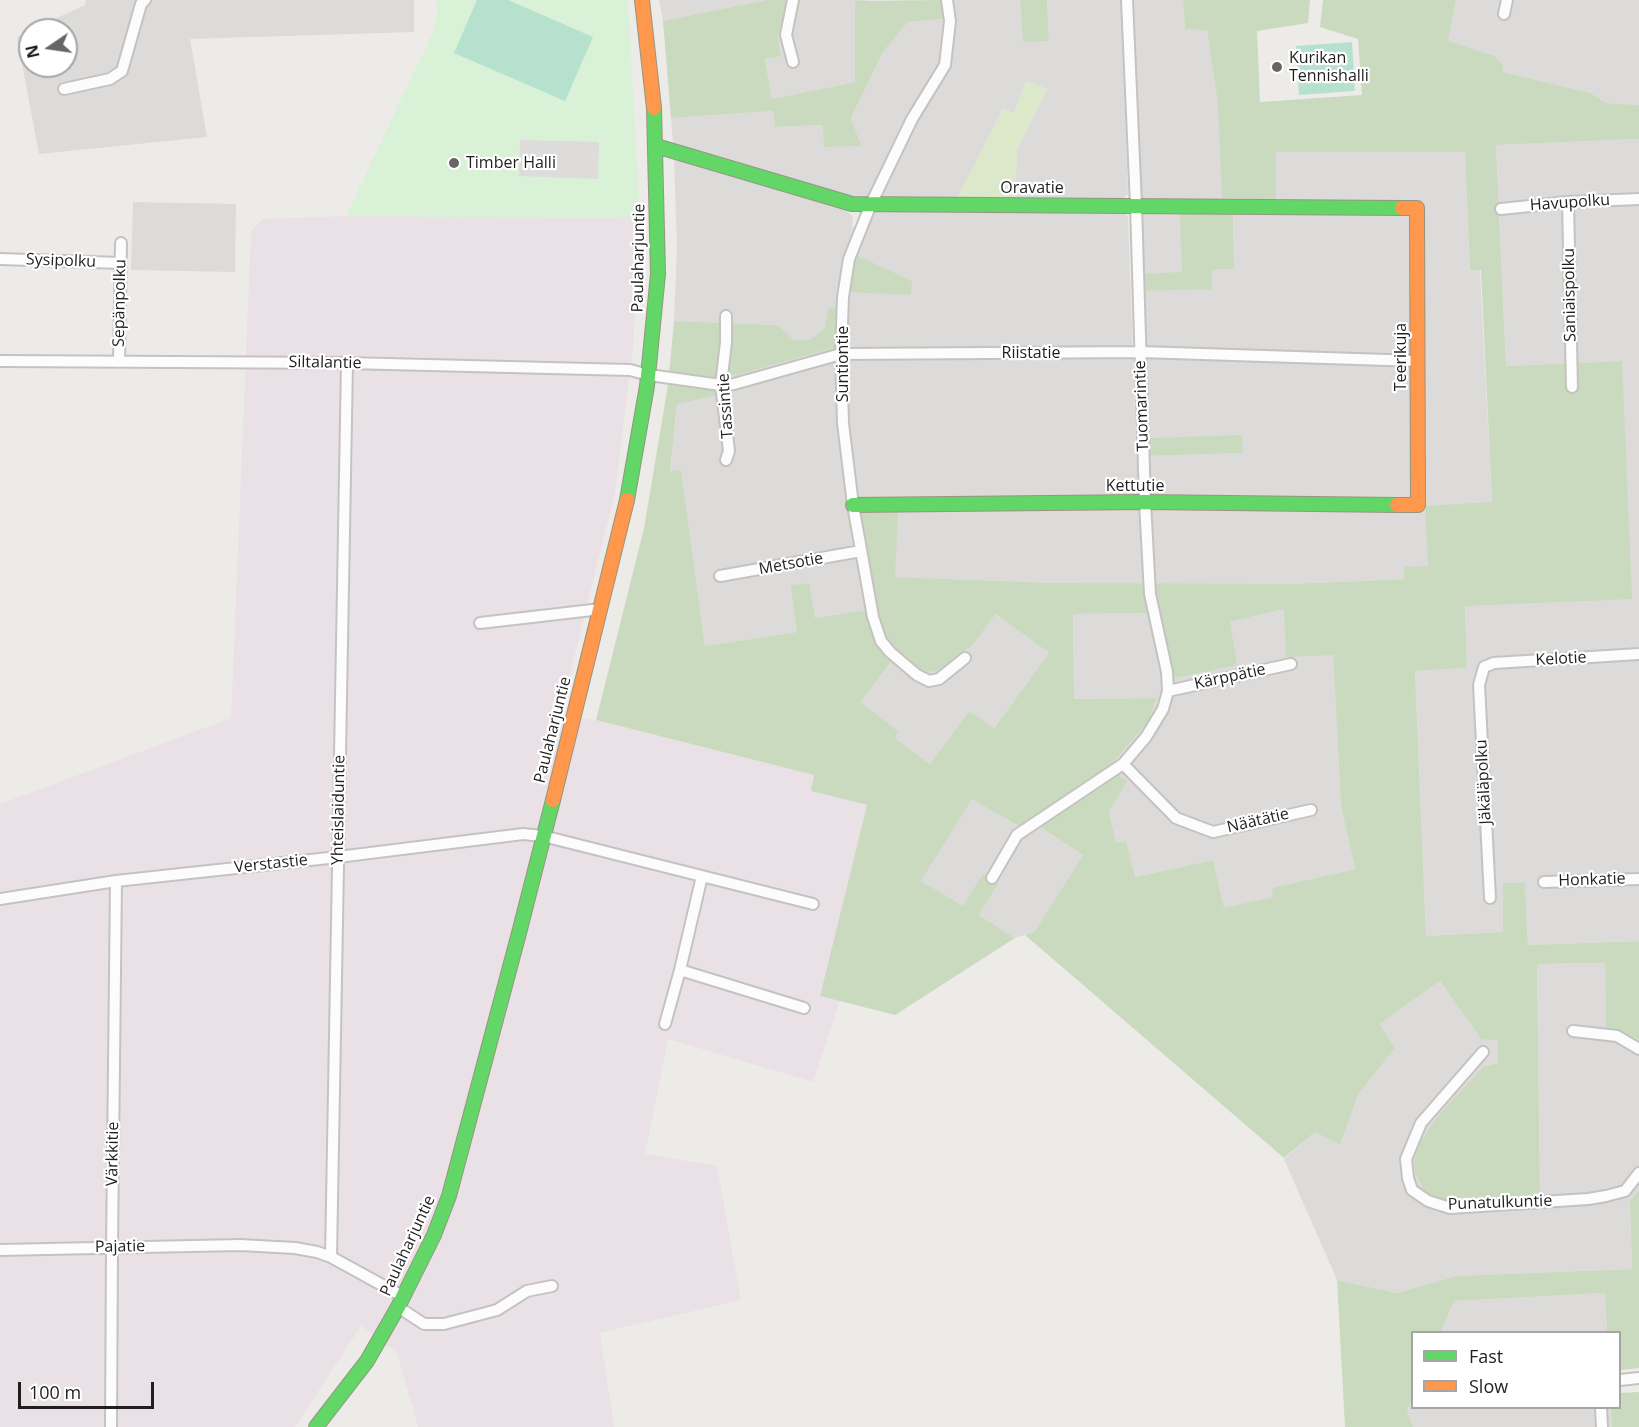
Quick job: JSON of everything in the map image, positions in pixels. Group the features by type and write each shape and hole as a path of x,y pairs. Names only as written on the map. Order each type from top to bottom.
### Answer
{"street":[{"name":"Paulaharjuntie","path":"318,1426 367,1361 401,1302 435,1235 449,1196 519,933 626,508 649,375 658,274 655,118 642,0"},
{"path":"793,0 786,36 793,62"},
{"name":"Suntiontie","path":"947,0 950,21 945,65 912,119 871,204 849,259 843,297 841,354 843,423 853,506 873,617 881,641 890,652 917,675 929,681 939,679 965,658"},
{"name":"Tuomarintie","path":"992,878 1017,835 1123,764 1146,737 1163,710 1168,691 1167,672 1150,594 1127,0"},
{"path":"1504,14 1508,0"},
{"path":"64,89 110,79 122,71 143,2"},
{"name":"Oravatie","path":"656,146 852,204 1417,208"},
{"name":"Havupolku","path":"1501,209 1568,202 1639,199"},
{"name":"Saniaispolku","path":"1568,202 1572,387"},
{"name":"Teerikuja","path":"1417,208 1418,505"},
{"name":"Sepänpolku","path":"119,362 121,243"},
{"name":"Sysipolku","path":"0,259 121,263"},
{"name":"Tassintie","path":"726,316 726,342 721,385 729,451 726,460"},
{"name":"Riistatie","path":"649,375 721,385 734,384 841,354 1141,352 1418,361"},
{"name":"Siltalantie","path":"0,361 347,363 630,370 649,375"},
{"name":"Yhteislaiduntie","path":"331,1257 347,363"},
{"name":"Kettutie","path":"853,506 1145,502 1418,505"},
{"name":"Metsotie","path":"720,576 861,551"},
{"path":"480,623 601,609"},
{"name":"Kelotie","path":"1484,667 1494,663 1639,654"},
{"name":"Kärppätie","path":"1168,691 1291,664"},
{"name":"Jäkäläpolku","path":"1484,667 1479,685 1490,898"},
{"name":"Näätätie","path":"1123,764 1176,818 1213,832 1311,810"},
{"name":"Verstastie","path":"0,899 116,881 523,834 543,836 813,904"},
{"path":"665,1024 702,876"},
{"name":"Honkatie","path":"1544,882 1639,879"},
{"name":"Värkkitie","path":"111,1427 116,881"},
{"path":"680,970 804,1008"},
{"path":"1573,1031 1617,1036 1639,1049"},
{"name":"Punatulkuntie","path":"1483,1052 1421,1123 1406,1159 1412,1190 1428,1201 1450,1208 1588,1199 1625,1191 1639,1173"},
{"name":"Pajatie","path":"0,1250 240,1245 296,1248 331,1257 401,1302 424,1324 444,1324 498,1310 527,1291 552,1286"},
{"path":"1621,1380 1639,1378"},
{"path":"1601,1409 1602,1427"}],"shaded area":[{"path":"86,0 414,0 414,32 190,39 207,137 39,154 25,78 78,78 78,18 57,18 85,5"},
{"path":"659,0 766,0 663,21"},
{"path":"787,0 872,0 855,2 855,82 772,99 765,58 781,55 778,37"},
{"path":"941,0 1020,0 1023,41 1049,41 1047,0 1121,0 1128,194 1121,200 1015,200 1017,149 1047,89 1026,81 1014,113 1003,109 957,199 866,199 824,190 673,145 671,118 773,111 775,127 823,125 860,146 851,118 883,52 908,22 943,19"},
{"path":"1134,0 1183,0 1185,29 1207,29 1218,104 1276,152 1465,151 1470,270 1480,269 1492,503 1428,566 1404,579 1290,584 1154,584 1148,456 1242,453 1242,436 1148,438 1143,291 1212,270 1234,269 1233,213 1182,273 1143,274"},
{"path":"1456,0 1639,0 1639,105 1606,103 1591,93 1503,72 1448,41"},
{"path":"1639,139 1639,941 1528,945 1525,883 1503,884 1504,932 1426,936 1415,671 1467,668 1465,606 1622,361 1506,366 1496,145"},
{"path":"520,140 599,142 598,179 519,176"},
{"path":"674,159 847,211 853,217 852,227 865,232 875,212 1122,211 1128,217 1143,584 894,577 898,512 862,513 878,608 815,618 790,587 797,632 705,646 681,471 670,472 677,404 715,396 718,376 737,375 837,347 825,328 811,340 794,340 778,325 674,321 677,247"},
{"path":"133,202 236,204 235,272 131,270"},
{"path":"346,216 640,218 633,348 615,493 560,715 596,720 815,775 811,791 867,805 820,996 840,1001 813,1082 668,1039 645,1154 717,1166 741,1300 600,1333 614,1427 418,1427 397,1353 361,1326 295,1427 0,1427 0,804 231,718 251,231 263,219"},
{"path":"1284,609 1333,654 1341,806 1355,869 1272,888 1274,897 1224,909 1213,860 1134,877 1126,841 1116,843 1109,810 1107,768 1148,722 1157,698 1074,699 1073,614 1160,613 1174,678 1230,622"},
{"path":"996,614 1049,653 993,729 969,711 930,764 895,738 899,732 859,702 900,652 915,667 956,657 972,646"},
{"path":"972,798 1017,826 1026,820 1083,855 1034,932 1015,938 979,915 998,884 983,875 963,907 921,881"},
{"path":"1605,963 1606,1028 1619,1030 1639,1040 1639,1190 1630,1201 1632,1269 1456,1276 1397,1293 1337,1280 1284,1159 1315,1132 1340,1145 1359,1093 1395,1048 1378,1024 1440,981 1481,1039 1498,1039 1498,1063 1436,1118 1421,1141 1414,1159 1415,1173 1423,1189 1540,1194 1537,964"},
{"path":"1605,1293 1607,1331 1441,1331 1454,1301"},
{"path":"1411,1401 1411,1409 1611,1409 1612,1427 1413,1427 1407,1411"}],"green space":[{"path":"436,0 628,0 640,218 346,216 433,32 438,9"},
{"path":"477,0 508,0 593,37 565,101 454,53"},
{"path":"766,0 787,0 778,37 781,56 765,59 772,99 855,82 855,1 941,0 943,19 908,22 883,52 851,118 861,146 824,147 823,125 775,127 773,111 671,118 663,21"},
{"path":"1020,0 1047,0 1049,41 1023,42"},
{"path":"1183,0 1310,0 1308,23 1257,31 1260,102 1362,95 1358,39 1320,27 1323,0 1456,0 1448,41 1494,56 1503,65 1503,72 1591,93 1606,103 1639,105 1639,139 1496,145 1506,366 1622,361 1632,599 1465,606 1467,668 1415,671 1426,936 1503,932 1503,883 1525,883 1528,945 1639,941 1639,1040 1619,1030 1606,1028 1605,963 1537,964 1540,1194 1451,1202 1434,1197 1423,1189 1415,1173 1414,1159 1421,1141 1436,1118 1483,1067 1498,1063 1498,1040 1481,1039 1440,981 1379,1024 1395,1048 1359,1093 1340,1145 1315,1132 1284,1158 1025,935 1034,932 1083,855 1027,820 1018,826 972,799 921,881 963,906 983,874 998,884 979,915 1015,938 895,1015 820,996 867,805 811,791 814,775 596,720 644,528 668,385 674,321 778,325 794,340 810,340 825,328 828,309 839,306 837,347 737,375 719,376 715,396 677,404 670,471 681,470 705,646 797,632 790,586 809,583 815,618 878,608 861,513 898,512 895,577 1056,583 1290,584 1404,579 1404,567 1428,566 1425,506 1492,502 1481,270 1470,270 1465,152 1276,152 1276,199 1222,198 1218,105 1207,30 1185,29","holes":["1284,609 1286,657 1333,655 1341,806 1355,869 1272,888 1273,897 1224,908 1213,860 1135,877 1126,841 1116,843 1109,811 1127,781 1108,768 1148,722 1157,698 1074,699 1073,614 1160,613 1174,678 1237,665 1230,622","996,614 1049,653 994,728 969,711 930,764 895,738 899,732 860,702 899,652 915,667 925,672 936,671 972,646"]},
{"path":"1352,42 1355,91 1299,95 1296,46"},
{"path":"1026,81 1047,89 1017,149 1015,200 957,199 1003,109 1014,113"},
{"path":"1233,213 1234,269 1212,270 1212,289 1143,291 1143,274 1182,272 1180,214"},
{"path":"858,256 912,281 911,295 849,292 851,276"},
{"path":"1242,435 1243,453 1148,456 1148,438"},
{"path":"1639,1190 1639,1368 1621,1370 1621,1331 1607,1331 1605,1293 1454,1301 1441,1331 1411,1331 1411,1401 1407,1411 1413,1427 1345,1427 1337,1280 1397,1293 1456,1276 1632,1269 1630,1201"},
{"path":"1639,1392 1639,1427 1612,1427 1611,1409 1621,1409 1621,1393"}],"traffic: fast":[{"path":"627,500 647,386 658,274 654,108"},
{"path":"656,146 852,204 1402,208"},
{"path":"853,505 1145,502 1397,505"},
{"path":"316,1427 367,1361 398,1307 434,1235 449,1196 553,800"}],"traffic: slow":[{"path":"642,0 654,108"},
{"path":"1397,505 1418,505 1417,208 1402,208"},
{"path":"553,800 627,500"}],"place":[{"name":"Kurikan Tennishalli","path":"1277,67"},
{"name":"Timber Halli","path":"454,163"}]}
